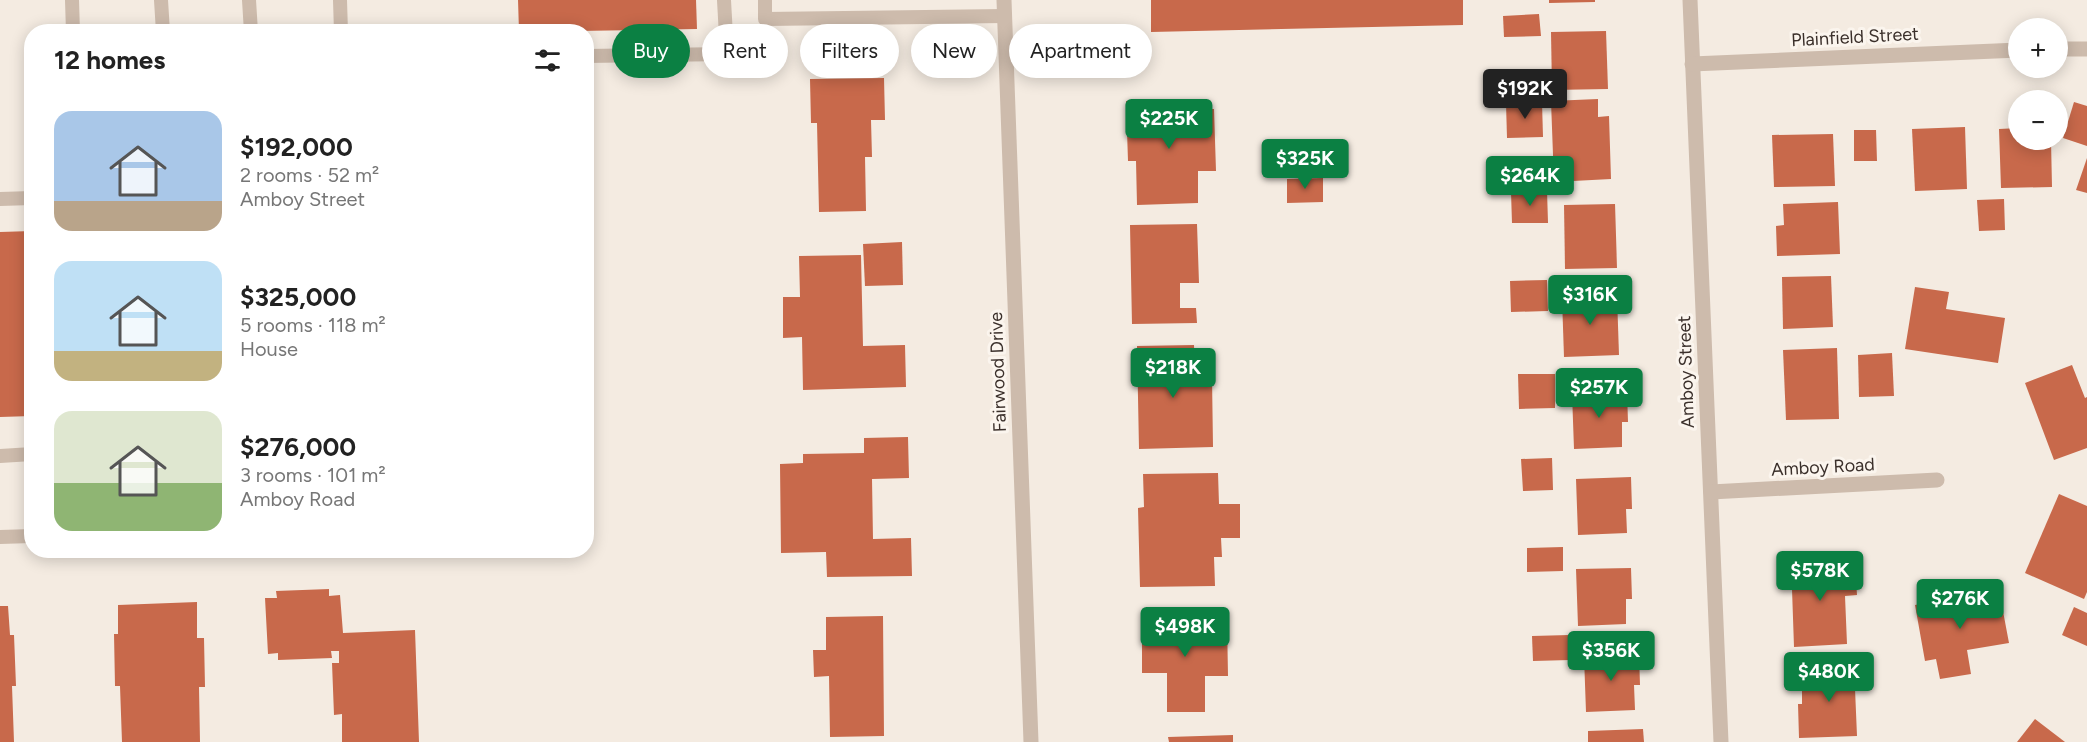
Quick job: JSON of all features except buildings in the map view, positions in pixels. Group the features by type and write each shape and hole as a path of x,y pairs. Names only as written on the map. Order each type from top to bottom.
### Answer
{"street":[{"name":"Amboy Street","path":"1690,0 1721,742"},
{"name":"Fairwood Drive","path":"1004,8 1031,742"},
{"path":"2068,49 2087,49"},
{"name":"Plainfield Street","path":"1692,64 2008,50"},
{"name":"Amboy Road","path":"1711,492 1937,480"}],"lane":[{"path":"72,0 73,24"},
{"path":"161,0 162,24"},
{"path":"249,0 250,24"},
{"path":"340,0 342,24"},
{"path":"594,56 727,54 724,0"},
{"path":"765,0 765,20 1004,8"},
{"path":"0,199 24,198"},
{"path":"0,456 24,454"},
{"path":"0,537 24,536"}]}
